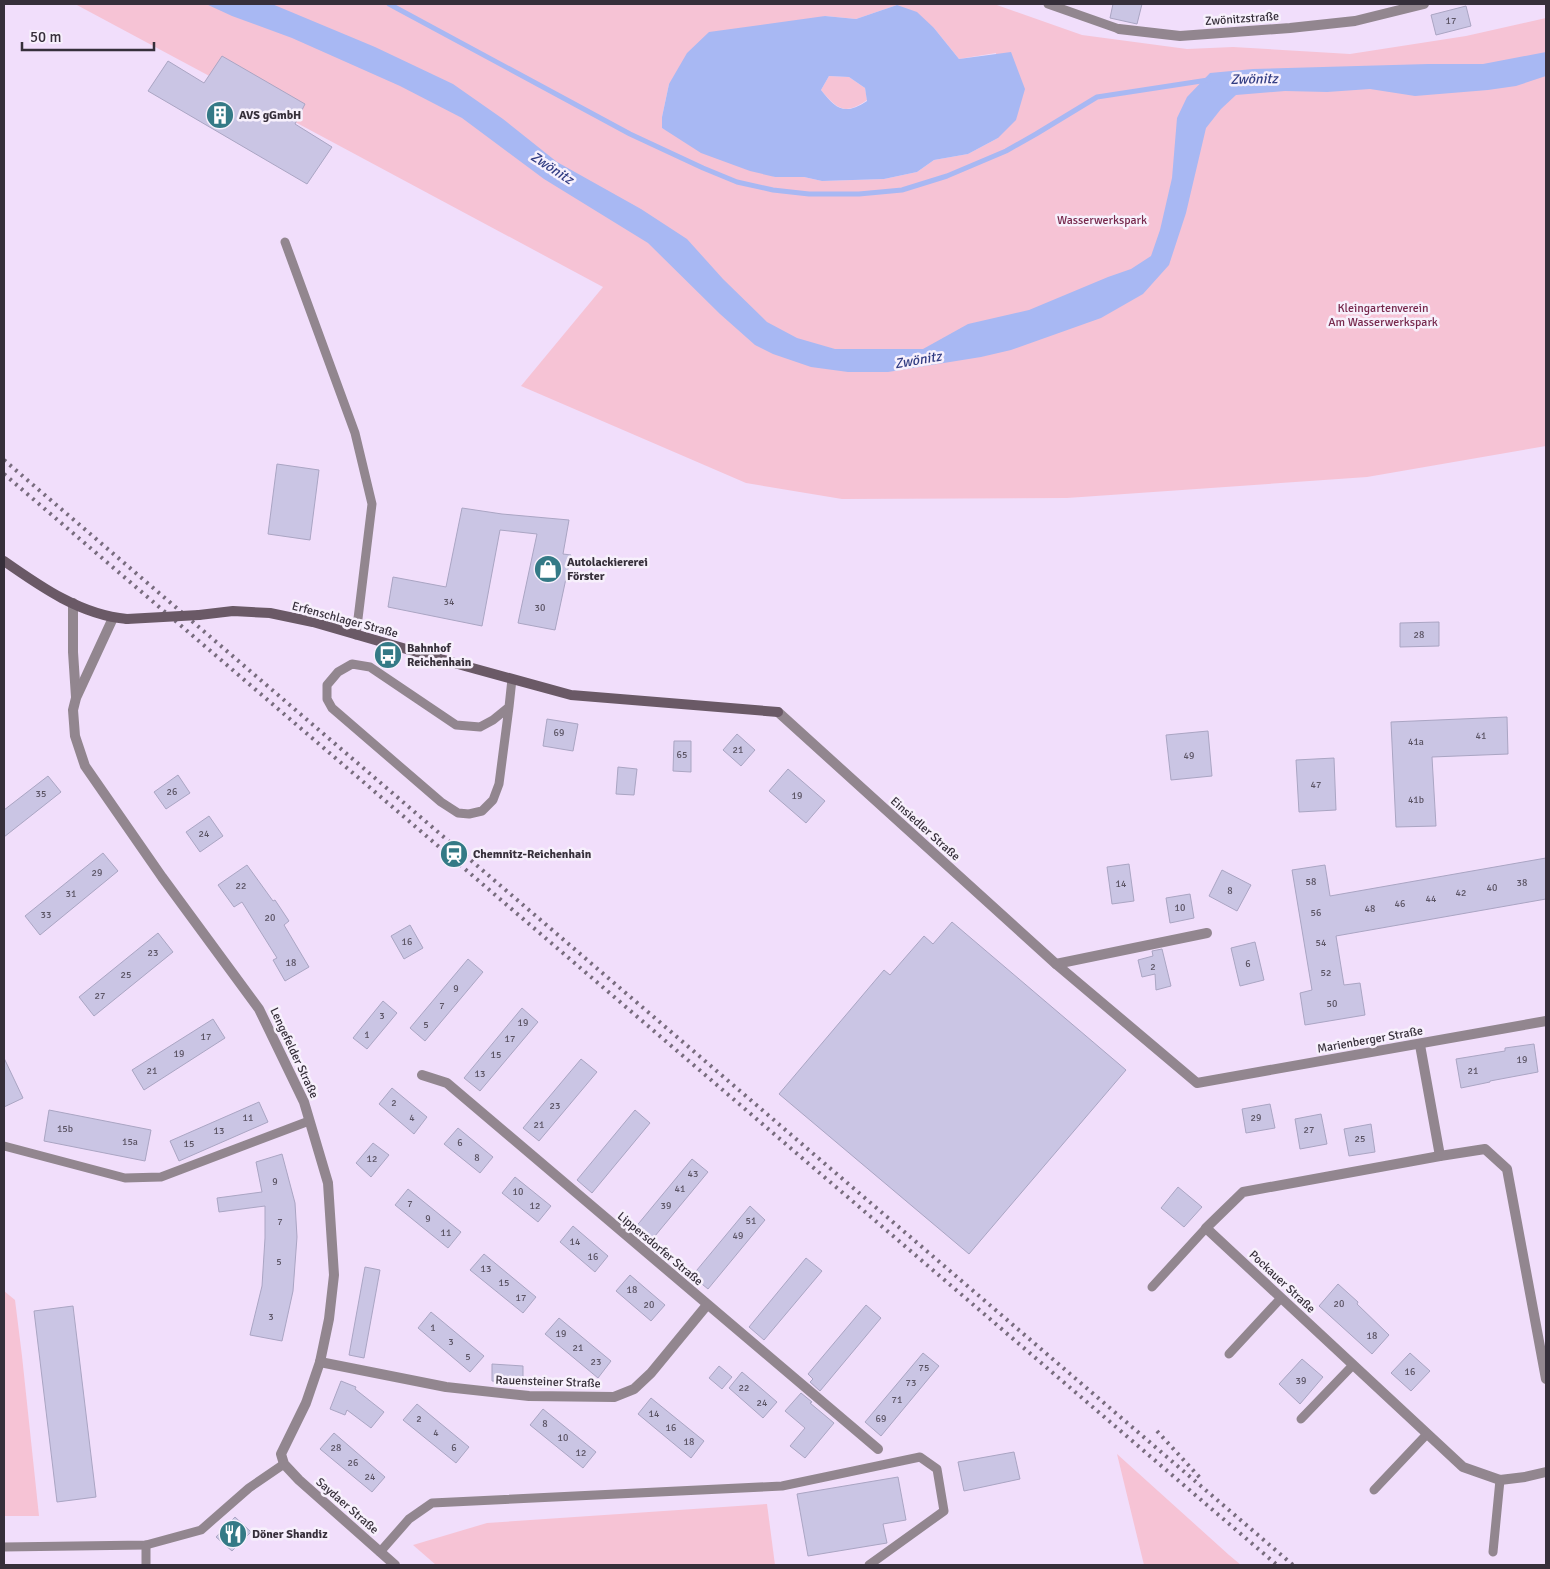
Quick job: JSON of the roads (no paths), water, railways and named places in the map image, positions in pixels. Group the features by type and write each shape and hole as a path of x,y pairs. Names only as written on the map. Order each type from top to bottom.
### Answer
{"main road":[{"name":"Erfenschlager Straße","path":"4,561 28,578 73,604 113,618 199,615 233,611 270,613 313,622 571,695 778,712"}],"street":[{"name":"Zwönitzstraße","path":"1119,29 1180,36 1290,28 1355,21 1424,4"},
{"name":"Lengefelder Straße","path":"73,604 73,652 76,698"},
{"name":"Lengefelder Straße","path":"113,618 76,698 73,710 75,736 85,766 162,877 259,1009 304,1102 328,1183 334,1275 329,1319 320,1362 306,1402 281,1454 284,1464"},
{"name":"Einsiedler Straße","path":"778,712 1056,964 1197,1083"},
{"path":"1056,964 1207,934"},
{"name":"Marienberger Straße","path":"1197,1083 1546,1021"},
{"path":"1420,1044 1440,1156"},
{"name":"Lippersdorfer Straße","path":"422,1075 447,1083 878,1449"},
{"path":"1206,1228 1243,1192 1440,1156 1484,1150 1507,1170 1546,1379"},
{"name":"Pockauer Straße","path":"1206,1228 1463,1467 1500,1480 1546,1472"},
{"name":"Rauensteiner Straße","path":"320,1362 446,1387 529,1396 614,1397 634,1389 651,1373 707,1305"},
{"name":"Saydaer Straße","path":"284,1464 299,1480 396,1565"}],"lane":[{"path":"1048,4 1119,29"},
{"path":"285,242 355,433 372,504 356,635"},
{"path":"509,707 493,720 480,727 456,725 370,667 352,664 338,672 327,685 327,699 332,708 440,802 458,813 469,814 482,811 493,800 499,784 509,707 512,678"},
{"path":"4,1146 124,1178 161,1178 309,1121"},
{"path":"1152,1287 1206,1228"},
{"path":"1229,1354 1281,1298"},
{"path":"1302,1419 1353,1365"},
{"path":"1374,1490 1427,1434"},
{"path":"380,1552 409,1519 432,1503 782,1486 920,1457 937,1469 944,1511 869,1565"},
{"path":"4,1547 146,1545 201,1530 249,1488 284,1464"},
{"path":"1493,1552 1500,1480"},
{"path":"146,1545 146,1565"}],"water":[{"name":"Zwönitz","path":"206,4 272,4 375,47 453,84 503,119 557,162 641,209 687,239 723,279 767,322 797,338 835,349 923,349 968,324 1029,310 1131,269 1151,256 1160,230 1172,178 1177,118 1187,97 1210,73 1253,69 1483,64 1546,52 1546,76 1516,86 1415,96 1370,89 1327,92 1285,91 1236,95 1221,109 1206,128 1186,213 1169,265 1143,294 1101,318 1011,350 981,357 888,372 848,372 811,367 773,354 755,345 720,314 648,243 544,179 462,118 400,86 292,38 232,16"},
{"path":"897,5 917,12 934,28 959,59 1011,52 1025,89 1016,120 998,138 968,154 934,160 917,172 884,179 822,181 804,177 775,177 750,171 701,153 662,128 662,117 669,84 687,53 709,32 825,16 856,19","holes":["829,76 849,77 865,88 867,101 859,106 846,109 836,106 821,90"]}],"waterway":[{"path":"389,4 630,134 703,168 737,182 773,190 809,194 859,194 902,190 947,176 1006,151 1097,97 1208,80"}],"railway":[{"path":"4,460 1293,1565"},
{"path":"4,474 1277,1565"},
{"path":"1157,1431 1202,1480"}],"place":[{"name":"AVS gGmbH","path":"220,115"},
{"name":"Autolackiererei Förster","path":"548,569"},
{"name":"Bahnhof Reichenhain","path":"388,655"},
{"name":"Chemnitz-Reichenhain","path":"454,854"},
{"name":"Döner Shandiz","path":"233,1534"}],"park label":[{"name":"Wasserwerkspark","path":"1102,220"},
{"name":"Kleingartenverein Am Wasserwerkspark","path":"1383,315"}]}
